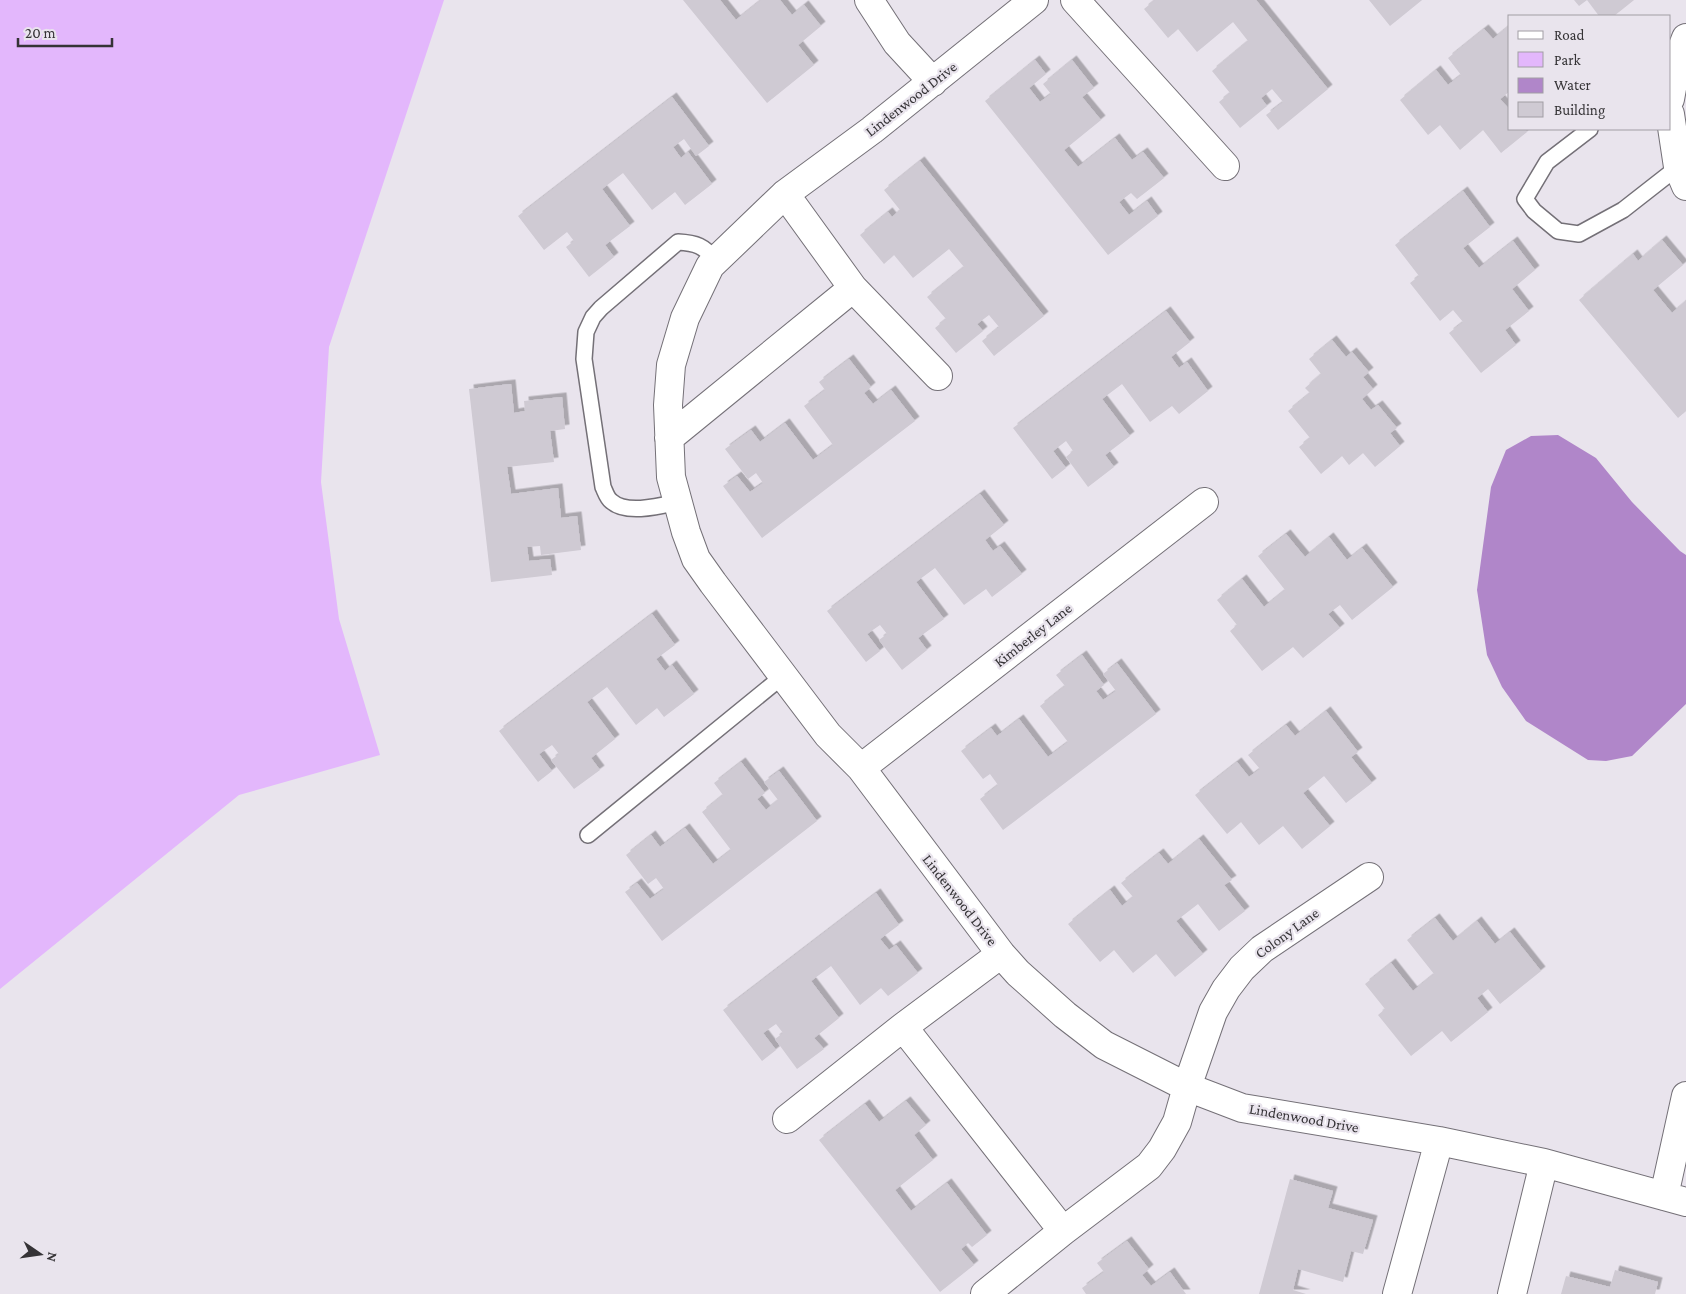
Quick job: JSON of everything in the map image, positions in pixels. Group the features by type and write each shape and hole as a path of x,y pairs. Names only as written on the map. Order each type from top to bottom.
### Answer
{"street":[{"path":"869,0 897,43 933,82"},
{"name":"Lindenwood Drive","path":"1034,0 872,130 785,194 710,266 685,318 671,365 668,405 670,477 696,559 712,584 828,735 861,768 1001,954 1018,973 1104,1045 1187,1087 1242,1108 1439,1142 1544,1163 1675,1199"},
{"path":"1075,0 1225,166"},
{"path":"1671,93 1677,55"},
{"path":"1671,119 1682,176"},
{"path":"785,194 853,288 938,376"},
{"path":"669,438 853,288"},
{"name":"Kimberley Lane","path":"861,768 1204,502"},
{"name":"Colony Lane","path":"985,1294 1063,1231 1149,1166 1162,1149 1177,1122 1213,1012 1226,989 1242,968 1262,949 1369,877"},
{"path":"786,1119 903,1027 1001,954"},
{"path":"903,1027 1063,1231"},
{"path":"1675,1199 1686,1096"},
{"path":"1397,1294 1439,1142"},
{"path":"1512,1294 1544,1163"}],"lane":[{"path":"1589,130 1547,162 1525,199 1534,211 1558,231 1579,234 1682,176"},
{"path":"678,502 636,508 623,507 610,501 603,487 584,359 586,332 593,317 601,308 678,242 693,243 705,248 716,260"},
{"path":"588,835 783,676"}],"green space":[{"path":"0,0 444,0 329,347 321,482 339,619 380,755 239,795 0,989"}],"water":[{"path":"1558,435 1596,458 1632,502 1686,555 1686,704 1632,756 1606,761 1588,760 1526,721 1502,687 1487,655 1477,590 1491,487 1506,450 1531,436"}],"building":[{"path":"683,0 720,0 736,20 761,0 780,0 792,15 804,5 821,26 798,45 814,65 767,103"},
{"path":"1155,0 1256,0 1328,89 1278,130 1266,115 1283,102 1272,89 1261,98 1267,106 1240,128 1219,102 1230,93 1212,71 1248,41 1233,22 1197,52 1178,29 1168,38 1144,9"},
{"path":"1369,0 1422,0 1390,26"},
{"path":"1574,0 1587,0 1579,6"},
{"path":"1587,0 1634,0 1615,15 1598,15"},
{"path":"1508,27 1508,93 1500,99 1508,108 1508,130 1526,130 1527,132 1501,153 1483,130 1460,150 1440,125 1428,135 1400,100 1436,70 1448,85 1461,75 1448,58 1484,29 1493,39"},
{"path":"1035,60 1046,74 1029,88 1040,102 1051,94 1043,84 1072,60 1094,88 1082,97 1101,120 1064,150 1078,167 1115,138 1132,160 1143,152 1164,178 1137,199 1131,193 1119,202 1129,215 1147,201 1158,216 1108,255 985,101"},
{"path":"672,97 709,146 696,156 684,139 673,147 681,158 688,152 712,184 685,205 675,192 652,210 623,173 602,189 630,226 605,245 614,257 589,277 566,247 574,241 567,232 544,250 518,216"},
{"path":"920,161 1044,316 994,356 982,341 999,327 989,315 977,324 983,331 956,353 935,328 946,319 927,297 964,267 949,249 913,278 894,255 884,264 860,235 888,212 892,217 900,210 884,190"},
{"path":"1463,191 1490,227 1463,248 1479,268 1513,241 1535,270 1512,289 1529,311 1505,330 1516,345 1481,373 1449,333 1463,322 1453,310 1440,321 1410,283 1419,276 1395,245"},
{"path":"1662,240 1683,265 1653,290 1672,313 1686,301 1686,411 1678,418 1579,300 1633,254 1638,261"},
{"path":"1166,311 1190,342 1171,357 1179,368 1187,362 1208,391 1179,414 1172,406 1150,422 1122,384 1102,399 1130,436 1105,455 1114,467 1088,487 1066,457 1073,451 1066,441 1053,451 1066,468 1052,479 1013,428"},
{"path":"1332,340 1346,357 1352,352 1369,372 1363,377 1373,389 1362,399 1371,410 1378,405 1397,428 1390,433 1400,446 1375,467 1363,453 1349,465 1342,456 1321,474 1299,447 1310,438 1288,411 1310,393 1305,388 1321,374 1309,359"},
{"path":"849,359 871,387 864,393 873,404 891,390 915,421 762,538 723,486 737,476 750,492 763,483 756,473 748,479 725,449 751,430 760,442 785,423 813,460 833,445 804,406 825,390 819,382"},
{"path":"511,384 514,413 525,411 524,401 562,397 565,429 550,431 554,462 507,467 511,494 558,488 561,518 577,516 581,550 541,555 540,546 527,547 529,561 550,559 552,575 491,582 469,389"},
{"path":"980,494 1004,525 985,540 993,551 1000,546 1022,574 992,597 986,589 964,605 935,568 916,582 944,619 918,638 927,650 902,670 879,640 887,634 880,625 867,634 880,651 866,662 827,611"},
{"path":"1286,534 1305,557 1329,537 1347,560 1362,548 1393,587 1352,620 1340,605 1328,614 1340,628 1303,658 1293,647 1262,671 1230,631 1237,625 1217,600 1242,579 1264,607 1285,590 1258,556"},
{"path":"652,614 675,645 656,659 665,671 672,665 694,694 664,717 657,708 636,725 607,687 587,702 615,739 591,758 600,770 574,789 551,760 559,754 552,745 539,754 552,771 538,782 499,731"},
{"path":"1082,655 1104,685 1096,691 1103,700 1116,691 1103,674 1117,663 1156,714 1003,830 980,799 998,785 990,774 983,779 961,751 991,728 997,736 1019,719 1048,757 1068,742 1040,706 1065,686 1056,675"},
{"path":"1326,711 1358,752 1351,757 1372,783 1346,803 1324,776 1303,793 1330,826 1302,849 1283,826 1259,845 1241,822 1227,834 1195,795 1237,762 1249,777 1260,769 1248,755 1286,725 1295,736"},
{"path":"741,762 765,793 757,799 766,810 778,800 764,782 779,771 817,821 662,941 625,892 637,883 650,899 664,889 656,878 648,884 626,855 651,835 660,847 685,828 713,864 731,850 702,812 723,795 714,783"},
{"path":"1199,839 1232,880 1224,885 1245,911 1219,931 1198,904 1176,921 1203,954 1175,977 1156,954 1133,973 1114,950 1100,962 1068,924 1110,890 1122,906 1133,897 1121,883 1159,853 1168,864"},
{"path":"876,893 899,925 880,939 889,950 896,945 918,973 888,996 881,988 860,1005 831,966 811,981 839,1018 814,1038 824,1049 797,1069 775,1039 783,1033 776,1024 763,1033 776,1050 762,1061 723,1010"},
{"path":"1435,918 1453,941 1477,921 1495,944 1510,932 1541,971 1500,1004 1488,989 1477,998 1488,1012 1451,1042 1442,1031 1411,1056 1378,1015 1385,1009 1365,984 1391,963 1413,991 1434,974 1407,940"},
{"path":"906,1101 926,1125 914,1135 933,1160 895,1190 911,1211 947,1183 987,1235 972,1247 968,1243 961,1249 974,1265 940,1292 819,1140 865,1104 879,1122"},
{"path":"1290,1179 1333,1191 1328,1208 1373,1220 1363,1254 1351,1251 1343,1282 1298,1269 1293,1290 1306,1294 1259,1294"},
{"path":"1127,1241 1149,1269 1142,1275 1151,1286 1170,1272 1186,1294 1086,1294 1082,1288 1104,1272 1097,1263"},
{"path":"1615,1270 1658,1282 1655,1294 1561,1294 1566,1276 1610,1287"}]}
